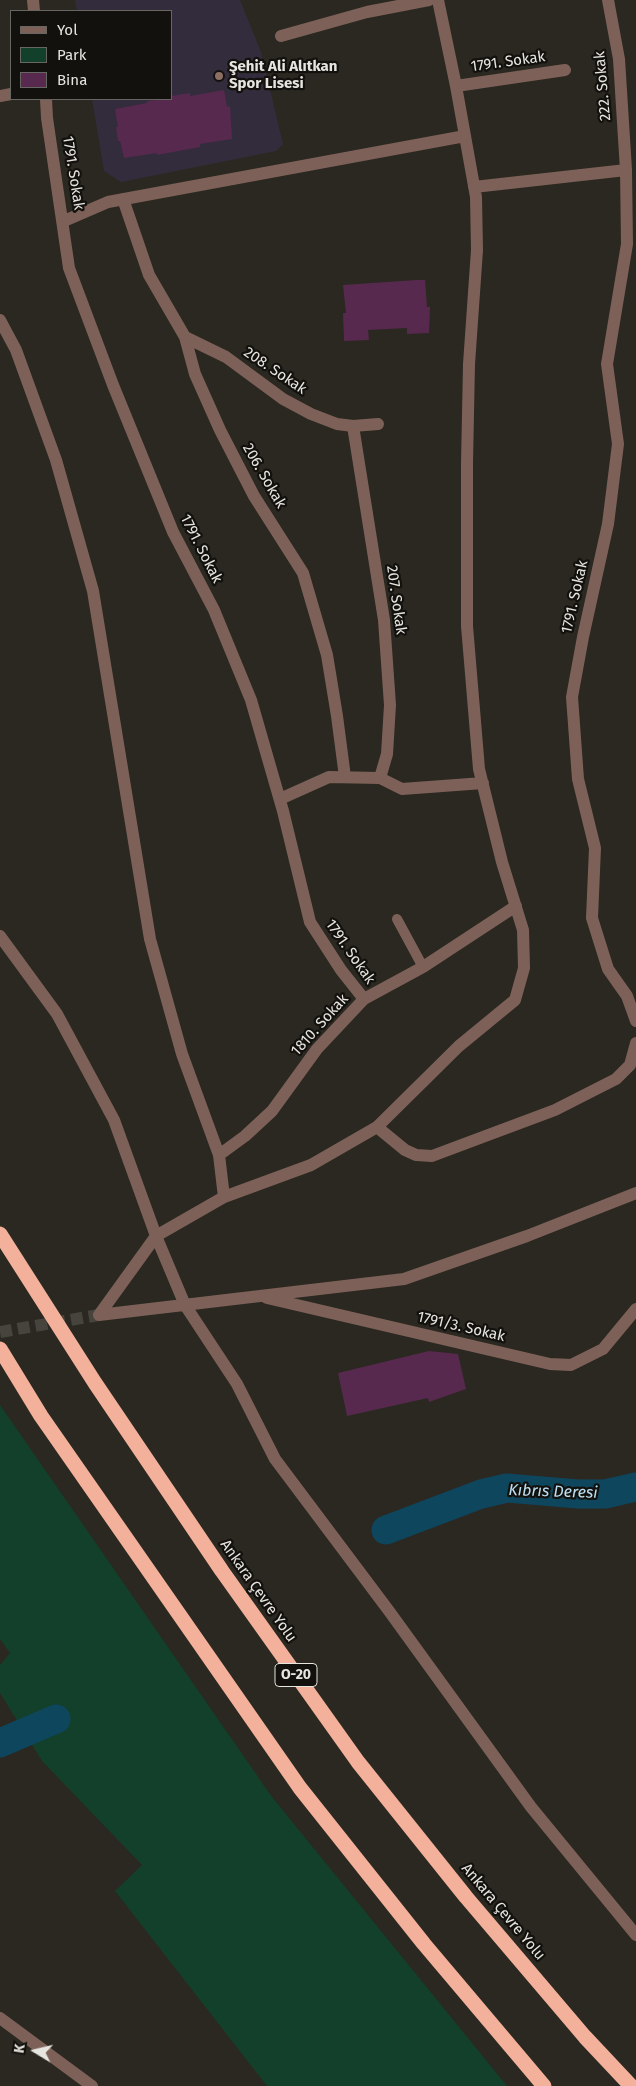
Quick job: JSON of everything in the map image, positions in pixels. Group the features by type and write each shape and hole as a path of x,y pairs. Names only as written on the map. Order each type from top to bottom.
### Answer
{"highway":[{"name":"Ankara Çevre Yolu","path":"0,1234 95,1383 222,1570 358,1762 466,1897 585,2037 631,2086"},
{"path":"0,1349 41,1416 300,1788 424,1944 544,2086"}],"street":[{"path":"281,36 366,12 429,0"},
{"path":"438,0 474,187 477,250 470,364 467,626 479,769 502,862 523,930 524,968 515,1000 459,1046 377,1127 311,1165 224,1197 156,1236 99,1314 404,1279 527,1236 636,1193"},
{"name":"222. Sokak","path":"608,0 619,59 626,170"},
{"name":"1791. Sokak","path":"456,86 565,70"},
{"name":"1791. Sokak","path":"46,100 70,268 109,376 173,532 214,610 251,700 280,799 310,922 364,1000"},
{"path":"64,221 108,202 465,136"},
{"path":"474,187 626,170"},
{"name":"1791. Sokak","path":"626,170 627,244 607,364 618,444 608,524 582,637 572,697 578,779 594,848 592,918 608,969 627,996 636,1021"},
{"name":"206. Sokak","path":"123,199 149,275 186,337 195,374 220,430 254,496 303,573 327,655 345,777"},
{"path":"0,320 16,350 56,460 93,591 150,939 182,1054 219,1155 224,1197"},
{"name":"208. Sokak","path":"186,337 226,357 283,399 337,424 353,426 378,424"},
{"name":"207. Sokak","path":"353,426 384,620 390,705 387,754 380,778"},
{"path":"280,799 329,777 380,778 402,789 483,783"},
{"name":"1810. Sokak","path":"219,1155 245,1136 272,1111 317,1049 364,1000 424,966 516,906"},
{"path":"0,936 57,1014 114,1120 156,1236 185,1305 237,1384 275,1459 389,1611 531,1807 636,1935"},
{"path":"377,1127 405,1150 416,1155 432,1156 555,1110 616,1079 630,1065 636,1043"},
{"name":"1791/3. Sokak","path":"260,1297 550,1364 572,1365 603,1349 636,1309"},
{"path":"0,2018 92,2086"}],"lane":[{"path":"397,919 424,966"}],"shaded area":[{"name":"Şehit Ali Alıtkan Spor Lisesi","path":"75,0 240,0 261,52 283,144 276,151 121,182 104,171 92,100 172,100 172,10 77,10"}],"green space":[{"path":"0,1405 272,1797 507,2086 267,2086 115,1891 142,1865 42,1761 0,1693 0,1665 10,1653 0,1639"}],"building":[{"path":"224,90 227,107 230,106 232,139 200,144 200,147 157,155 157,153 124,158 120,141 118,141 115,109 147,103 147,101 172,100 172,96 190,93 190,96"},
{"path":"425,280 427,307 430,307 429,333 407,334 407,328 368,330 369,340 344,341 343,313 346,313 343,285"},
{"path":"429,1351 458,1354 466,1389 429,1402 428,1398 347,1416 338,1373"}],"waterway":[{"name":"Kıbrıs Deresi","path":"386,1530 481,1494 507,1488 578,1494 605,1494 636,1487"},
{"name":"Kıbrıs Deresi","path":"0,1743 56,1719"}],"tunnel":[{"path":"0,1332 99,1315"}],"place":[{"name":"Şehit Ali Alıtkan Spor Lisesi","path":"219,76"}]}
